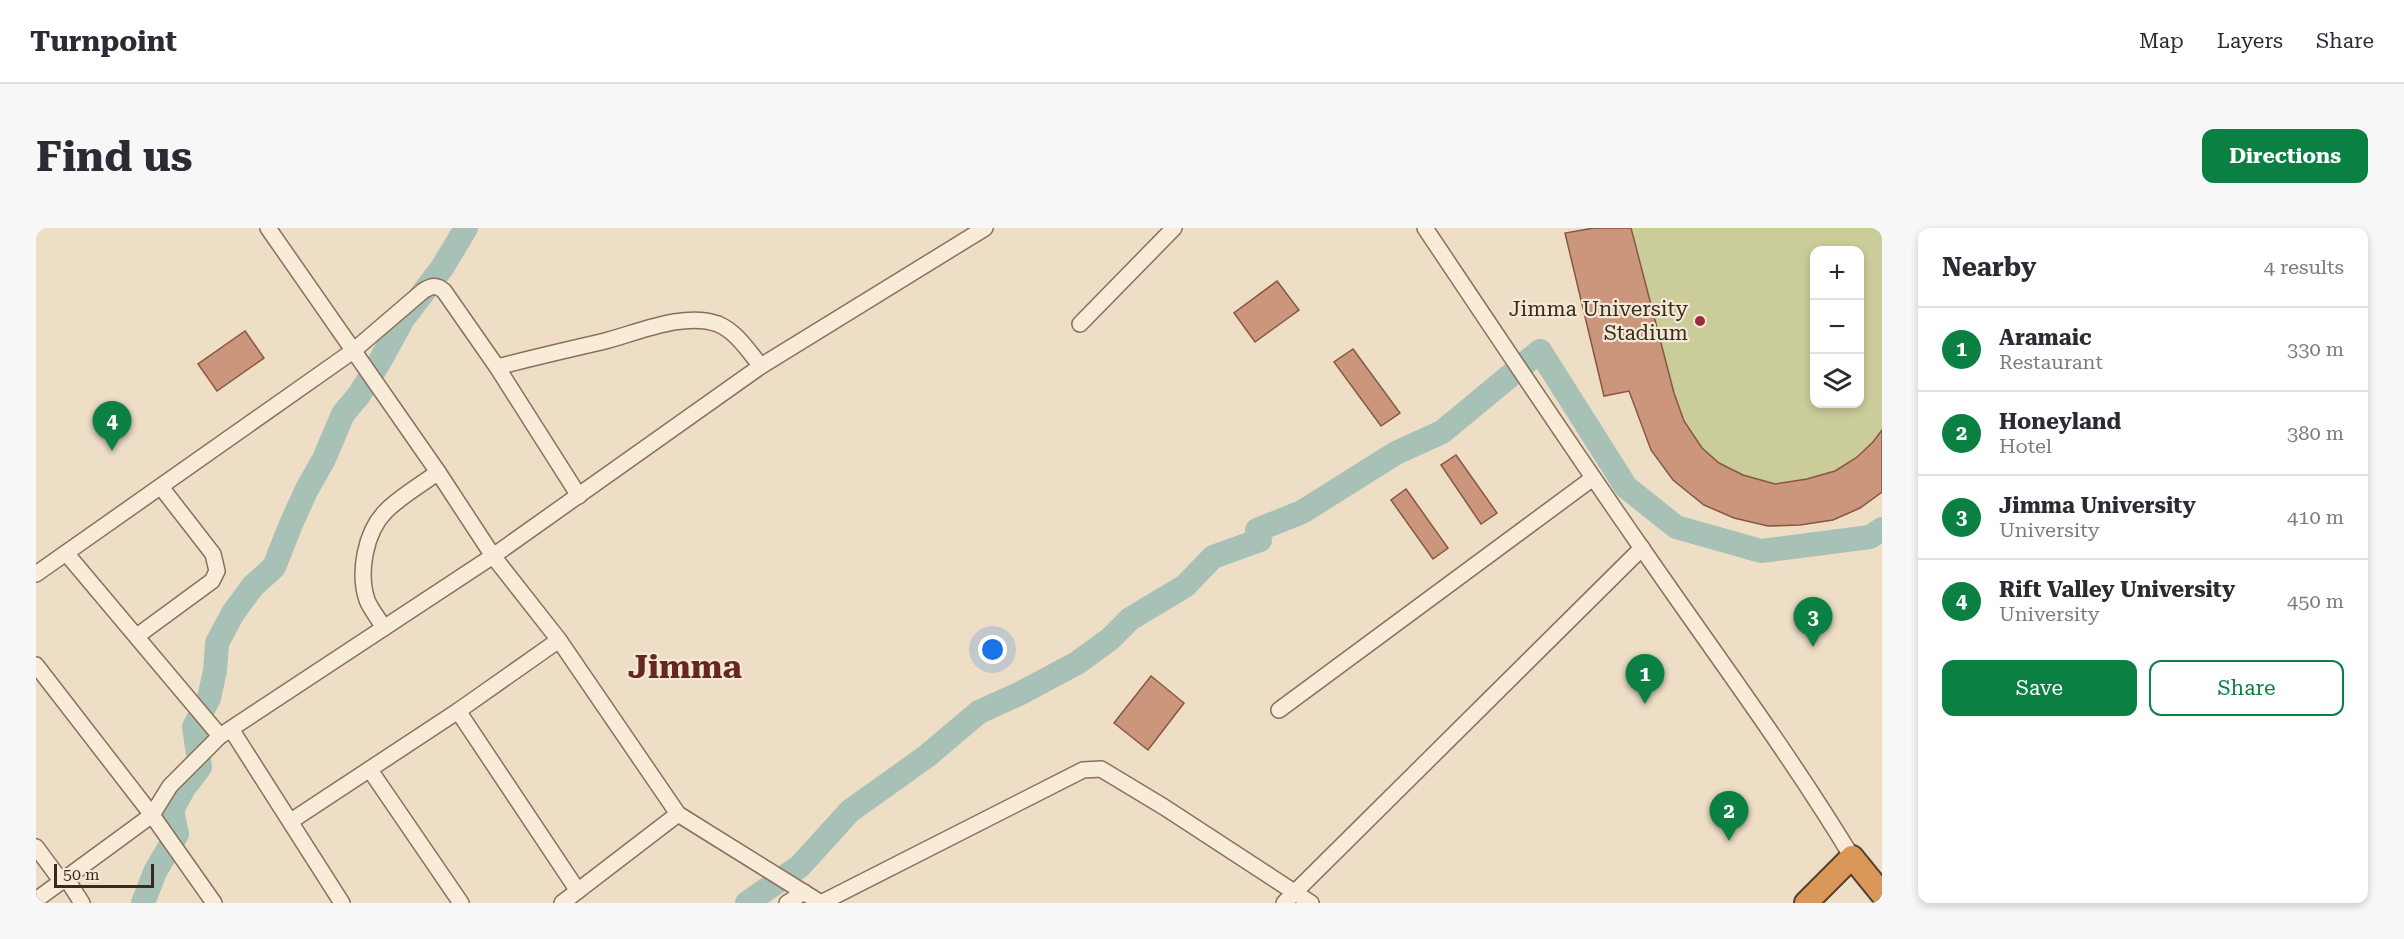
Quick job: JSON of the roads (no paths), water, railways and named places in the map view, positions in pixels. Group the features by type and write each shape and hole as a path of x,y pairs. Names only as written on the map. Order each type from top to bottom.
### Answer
{"highway":[{"path":"1806,903 1852,857 1882,894"}],"street":[{"path":"268,228 438,472 493,556 559,640 678,814 821,903 1083,770 1101,769 1164,807 1311,903"},
{"path":"36,900 152,815 170,786 226,732 493,556 761,366 985,228"},
{"path":"1080,324 1174,228"},
{"path":"1425,228 1593,478 1771,732 1852,857"},
{"path":"36,574 353,351 427,289 440,288 444,291 497,367 579,496"},
{"path":"497,367 603,341 650,326 687,321 716,323 730,330 761,366"},
{"path":"384,628 368,603 363,587 362,568 370,540 378,521 386,511 438,472"},
{"path":"1279,710 1593,478"},
{"path":"137,636 212,581 217,571 213,554 161,487"},
{"path":"1284,903 1642,548"},
{"path":"66,553 137,636 226,732 291,821 342,903"},
{"path":"291,821 458,711 559,640"},
{"path":"36,665 152,815 214,903"},
{"path":"458,711 578,891"},
{"path":"370,770 461,903"},
{"path":"562,903 678,814"},
{"path":"36,847 82,903"},
{"path":"787,903 798,888"}],"waterway":[{"path":"143,903 155,872 177,834 172,810 184,788 200,767 194,727 209,698 215,671 217,643 233,613 253,586 274,567 291,524 324,459 343,414 359,395 403,319 442,268 466,228"},
{"path":"747,903 800,866 850,811 927,756 979,712 1077,663 1110,639 1130,619 1185,586 1213,557 1260,540 1257,530 1302,512 1396,453 1442,432 1540,351 1626,487 1676,527 1761,551 1870,537 1882,529"}],"place":[{"name":"Jimma University Stadium","path":"1700,321"},
{"name":"Rift Valley University","path":"112,451"},
{"name":"Jimma University","path":"1813,647"},
{"name":"Aramaic","path":"1645,704"},
{"name":"Honeyland","path":"1729,841"}],"district":[{"name":"Jimma","path":"685,666"}]}
